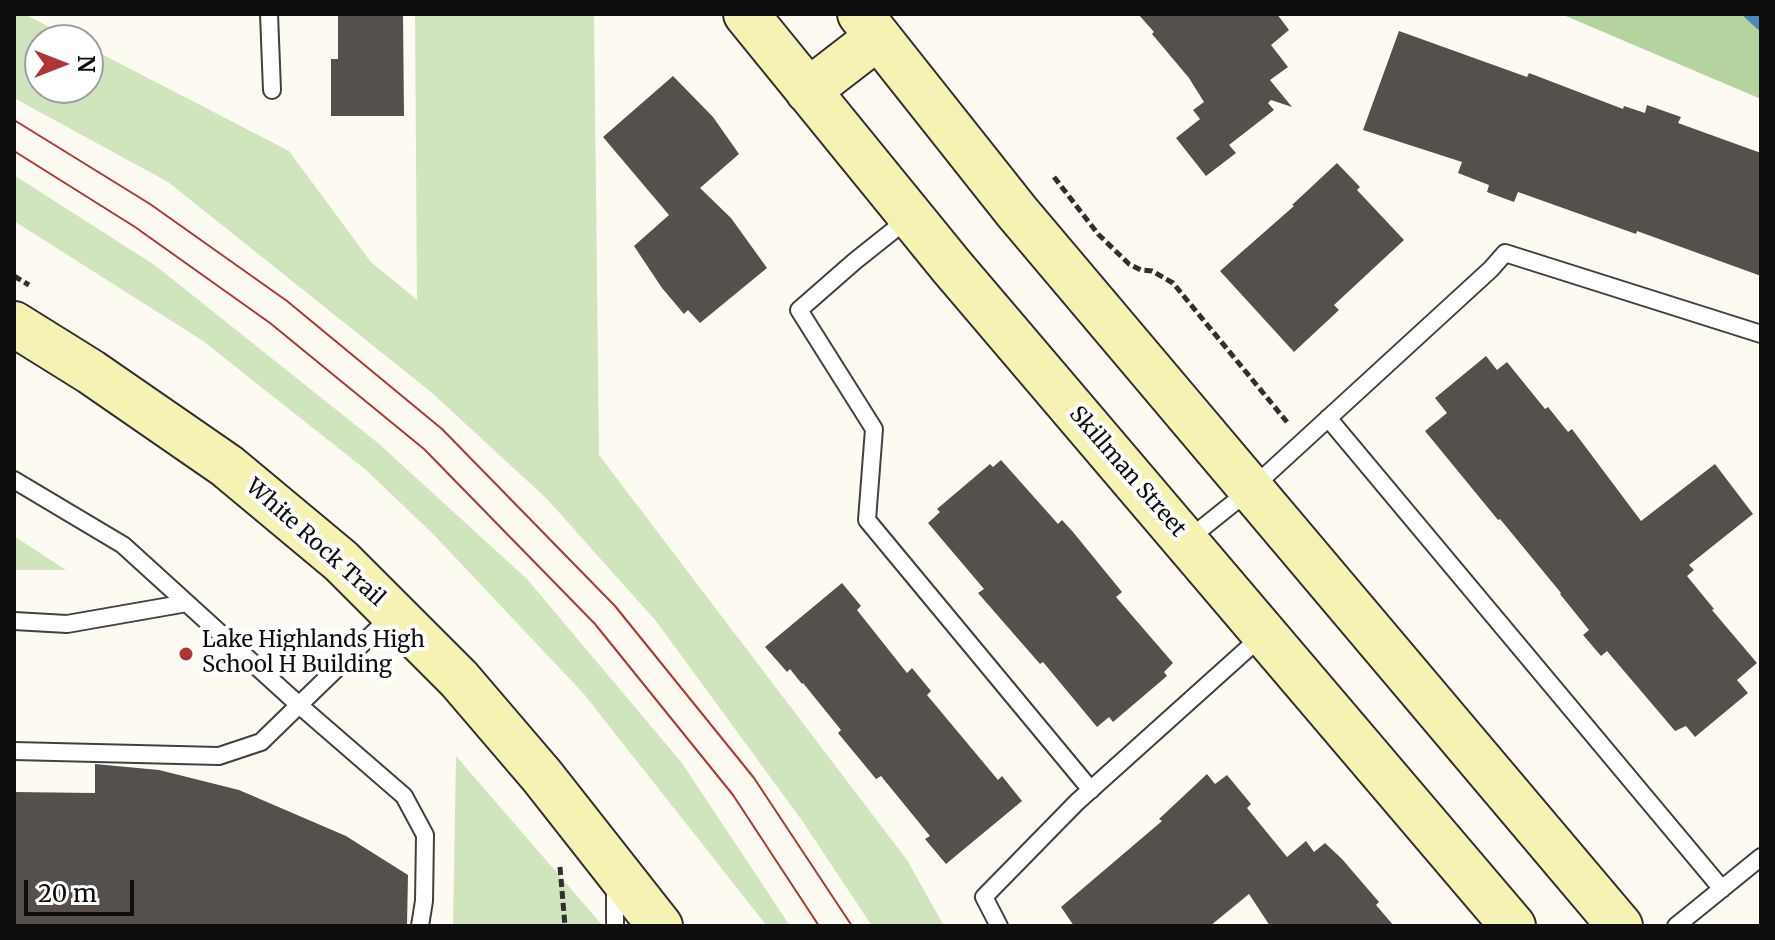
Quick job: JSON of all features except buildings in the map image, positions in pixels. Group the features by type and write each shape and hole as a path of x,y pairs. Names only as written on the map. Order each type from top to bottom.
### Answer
{"main road":[{"name":"Skillman Street","path":"746,14 952,267 1513,926"},
{"path":"808,91 869,26 1027,224 1620,926"},
{"name":"White Rock Trail","path":"14,324 91,372 227,466 341,561 459,679 542,776 660,926"}],"lane":[{"path":"269,14 272,90"},
{"path":"911,216 799,310 874,429 867,520 1091,790"},
{"path":"1186,542 1251,489 1505,253 1761,334"},
{"path":"1328,418 1722,889"},
{"path":"14,480 123,545 404,796 425,835 424,901 420,926"},
{"path":"14,621 67,624 187,603"},
{"path":"14,751 219,756 261,742 393,613"},
{"path":"999,926 984,897 1091,790 1264,634"},
{"path":"1676,926 1761,857"},
{"path":"615,926 616,868"}],"path":[{"path":"1054,177 1098,234 1129,264 1152,271 1173,283 1303,441"}],"green space":[{"path":"14,14 24,14 44,24 24,24 24,103 14,98"},
{"path":"415,14 594,14 599,455 907,860 944,926 872,926 803,822 656,621 547,499 431,392 168,182 25,104 104,104 104,55 289,151 371,262 417,300"},
{"path":"1561,14 1761,14 1761,99"},
{"path":"14,175 156,266 378,443 527,579 682,763 790,926 767,926 583,693 433,534 366,470 203,341 14,221"},
{"path":"14,536 66,570 14,570"},
{"path":"456,756 603,926 453,926"}],"waterway":[{"path":"1749,14 1761,25"}],"tram line":[{"path":"14,120 150,204 287,301 442,429 615,606 754,778 852,926"},
{"path":"14,151 135,227 270,323 424,449 595,624 733,795 819,926"}],"place":[{"name":"Lake Highlands High School H Building","path":"186,654"}]}
